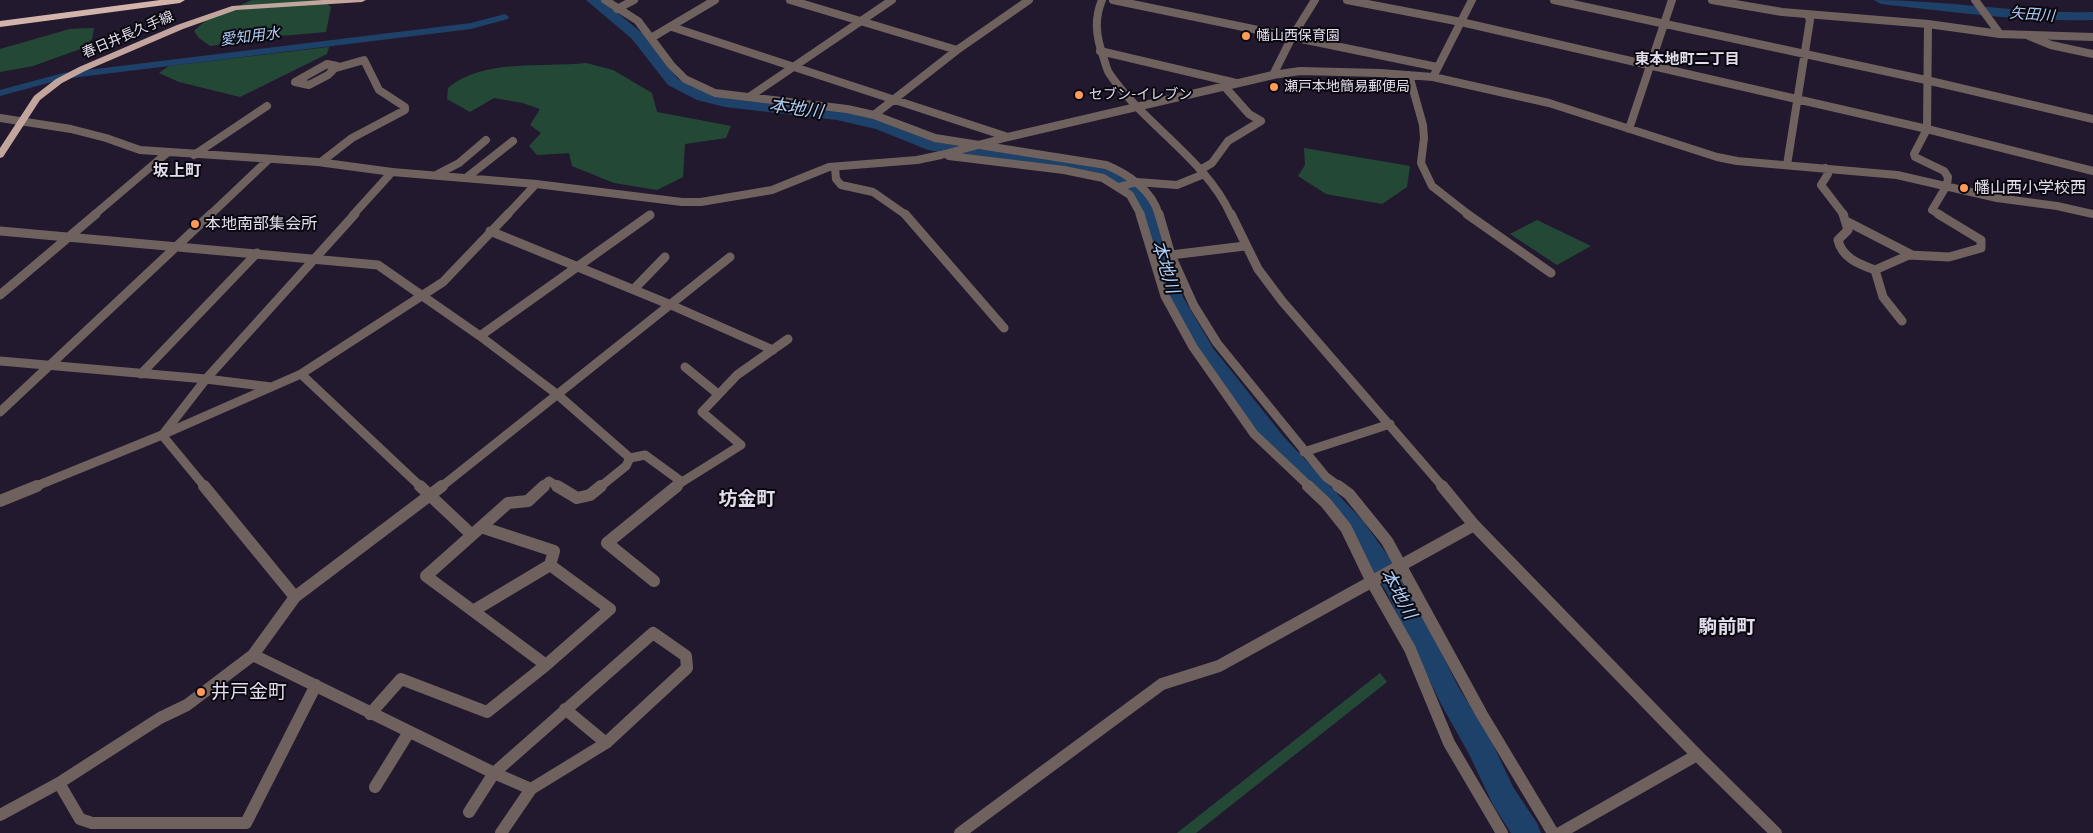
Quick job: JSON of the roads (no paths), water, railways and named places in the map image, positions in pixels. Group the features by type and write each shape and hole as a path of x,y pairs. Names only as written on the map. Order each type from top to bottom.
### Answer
{"highway":[{"path":"0,24 180,0"}],"main road":[{"name":"春日井長久手線","path":"0,155 37,98 59,81 82,69 180,27 235,8 362,0"}],"street":[{"path":"605,0 638,21 685,79 715,93 847,109 874,115 936,138 1106,165 1123,172 1137,182 1146,190 1158,211 1171,255 1194,306 1217,343 1304,452 1326,477 1349,494 1387,541 1481,713 1553,833"},
{"path":"617,9 634,0"},
{"path":"650,38 672,27 715,0"},
{"path":"790,0 957,50"},
{"path":"749,97 892,0"},
{"path":"874,115 895,101 957,50 1029,0"},
{"path":"1102,0 1097,12 1096,26 1100,52 1108,72 1137,106 1202,172 1228,208 1245,246 1258,269 1282,302 1390,424 1474,525 1697,755 1776,833"},
{"path":"1113,0 1437,68"},
{"path":"1272,75 1292,37 1315,0"},
{"path":"1347,0 1461,22 1798,99 2093,171"},
{"path":"1433,77 1472,0"},
{"path":"1554,0 1926,80 2093,120"},
{"path":"1629,129 1672,0"},
{"path":"1712,0 1808,15 1928,24 2029,36 2093,37"},
{"path":"1975,0 1999,32"},
{"path":"1788,165 1810,20 1808,15"},
{"path":"1846,221 1912,255 1949,257 1981,248 1981,240 1932,210 1947,185 1948,177 1944,171 1915,157 1914,154 1927,129 1928,24"},
{"path":"672,27 1008,137"},
{"path":"2029,36 2051,45 2093,54"},
{"path":"1100,52 1239,84"},
{"path":"321,162 352,138 405,110 405,107 380,90 364,60 336,68 309,85 295,82 323,65 337,66 336,68"},
{"path":"0,118 22,120 114,139 140,150 321,162 392,172 536,184 682,202 701,202 736,198 772,190 835,167 917,160 941,155 1008,137 1272,75 1313,71 1409,75 1433,77 1549,103 1717,157 1897,175 1997,198 2057,206 2093,214"},
{"path":"1409,75 1423,125 1424,138 1421,163 1432,186 1473,218 1551,273"},
{"path":"1118,187 1137,182 1177,185 1202,172 1212,163 1228,141 1261,121 1249,114 1225,87"},
{"path":"194,155 267,106"},
{"path":"435,176 458,163 486,140"},
{"path":"466,178 513,141"},
{"path":"0,295 166,153"},
{"path":"941,155 1064,170 1104,178 1130,195 1141,215 1156,272 1165,296 1193,347 1254,434 1326,503 1346,528 1372,582 1410,649 1449,743 1502,833"},
{"path":"0,412 269,159"},
{"path":"835,167 836,180 842,185 873,192 904,212 1004,328"},
{"path":"1825,168 1828,174 1821,185 1838,206 1846,221 1848,230 1838,240 1838,245 1846,256 1875,270 1883,297 1902,321"},
{"path":"162,435 206,379 392,172"},
{"path":"0,501 162,435 301,374 443,282 536,184"},
{"path":"480,336 650,215"},
{"path":"0,231 378,265 480,336 558,394 630,458"},
{"path":"490,231 634,289 773,350"},
{"path":"1171,255 1245,246"},
{"path":"141,374 257,253"},
{"path":"1875,270 1912,255"},
{"path":"634,289 665,257"},
{"path":"0,815 59,783 160,718 186,705 253,656 295,597 431,495 730,257"},
{"path":"654,581 607,543 682,482 741,445 702,412 737,375 788,339"},
{"path":"0,361 206,379 272,387"},
{"path":"685,367 718,394"},
{"path":"301,374 431,495 477,531 554,551 550,565 473,611"},
{"path":"1304,452 1390,424"},
{"path":"162,435 295,597"},
{"path":"630,458 645,455 682,482"},
{"path":"546,665 426,576 508,503 528,502 549,481 577,498 590,495 626,466 630,458"},
{"path":"960,833 1162,684 1219,666 1474,525"},
{"path":"370,714 401,679 486,712 546,665 610,609 550,565"},
{"path":"469,812 494,773 653,633 686,656 687,668 606,744 531,788 501,833"},
{"path":"253,656 494,773 531,788"},
{"path":"59,783 80,819 92,823 246,823 316,685"},
{"path":"565,710 606,744"},
{"path":"375,787 409,732"},
{"path":"1560,833 1697,755"}],"waterway":[{"name":"本地川","path":"593,0 637,36 673,82 703,97 725,102 837,115 881,125 928,145 977,154 1056,162 1095,171 1134,187 1151,219 1173,297 1206,353 1276,443 1355,527 1395,585 1450,696 1479,745 1503,796 1527,833"},
{"name":"矢田川","path":"1881,0 2013,15 2093,16"},
{"name":"愛知用水","path":"0,93 63,76 471,26 505,17"}],"place":[{"name":"幡山西保育園","path":"1246,36"},
{"name":"瀬戸本地簡易郵便局","path":"1274,87"},
{"name":"セブン-イレブン","path":"1079,95"},
{"name":"幡山西小学校西","path":"1964,188"},
{"name":"本地南部集会所","path":"195,224"},
{"name":"井戸金町","path":"201,692"}],"district":[{"name":"東本地町二丁目","path":"1687,60"},
{"name":"坂上町","path":"177,171"},
{"name":"坊金町","path":"747,499"},
{"name":"駒前町","path":"1727,627"}]}
